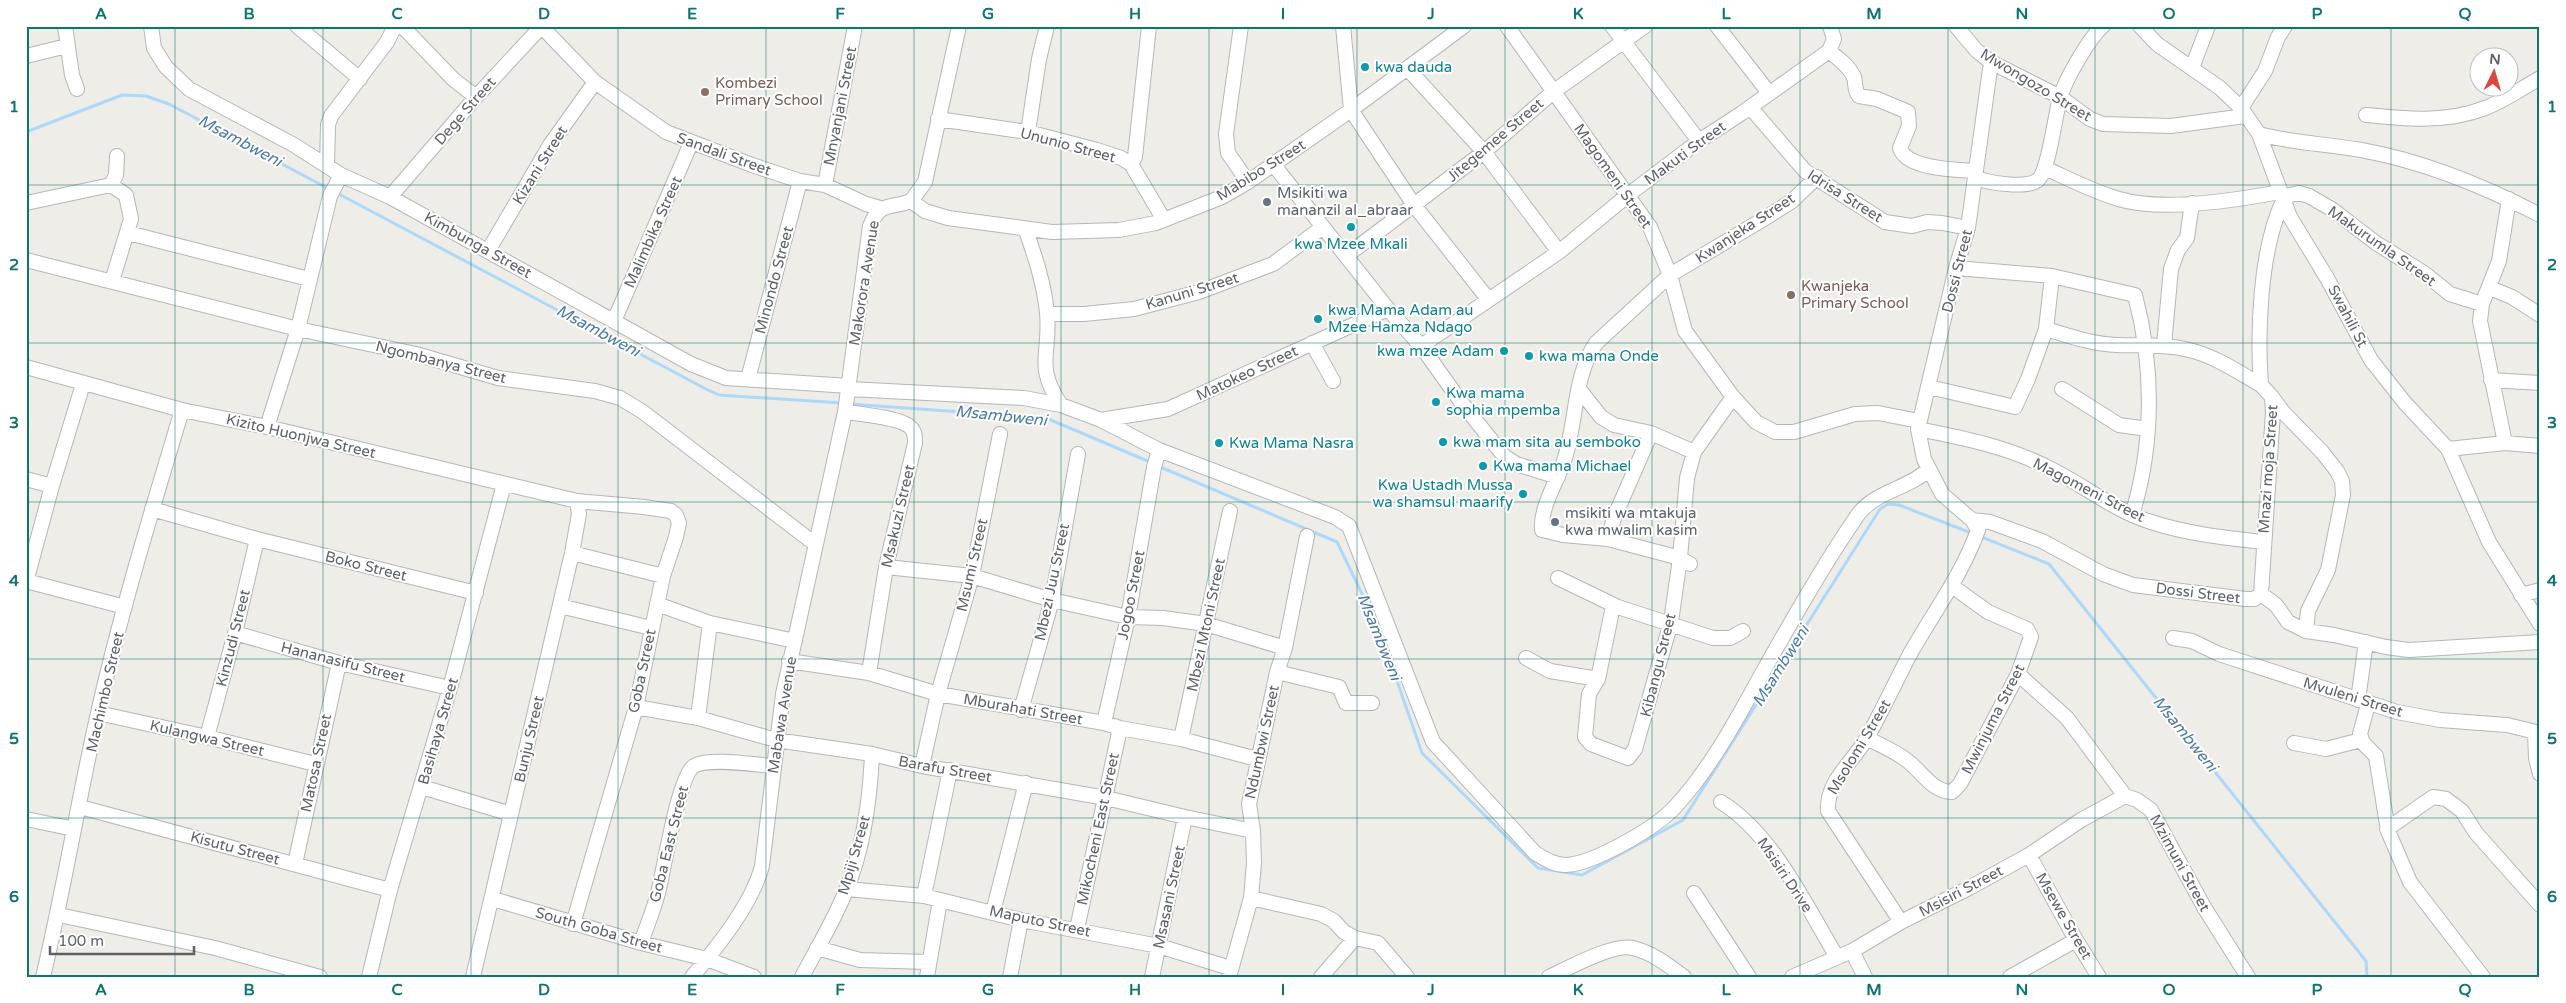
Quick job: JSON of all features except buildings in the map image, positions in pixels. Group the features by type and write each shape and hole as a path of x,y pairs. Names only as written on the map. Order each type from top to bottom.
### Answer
{"street":[{"path":"65,26 72,75 77,89"},
{"name":"Kimbunga Street","path":"151,26 154,48 166,67 189,89 294,145 327,166 336,185 390,197 710,373 726,378 748,379 847,398"},
{"path":"297,26 360,79"},
{"path":"327,166 328,125 331,116 387,42 395,26"},
{"path":"402,26 452,79 476,97"},
{"name":"Dege Street","path":"390,197 476,97 541,26"},
{"name":"Sandali Street","path":"541,26 595,82 666,132 691,143 800,181 825,185 866,204 880,208"},
{"name":"Mnyanjani Street","path":"825,185 855,26"},
{"path":"911,201 924,182 959,26"},
{"path":"1028,132 1039,59 1047,26"},
{"path":"1131,164 1137,137 1149,26"},
{"path":"1241,26 1226,134 1228,153 1248,182"},
{"path":"1343,26 1351,110 1414,205 1488,299"},
{"name":"Mabibo Street","path":"911,201 925,211 948,218 1052,232 1119,230 1164,220 1222,197 1248,182 1351,110 1464,26"},
{"name":"Magomeni Street","path":"1507,26 1650,227 1670,275 1685,331 1733,397 1756,422 1775,432 1794,432 1855,414 1878,413 2006,448 2052,469 2132,515 2152,522 2211,536 2263,542"},
{"path":"1612,26 1698,141"},
{"name":"Jitegemee Street","path":"1346,256 1484,152 1553,92 1645,26"},
{"path":"1717,26 1769,93"},
{"path":"1830,26 1834,39 1829,50 1846,65 1854,77 1859,96 1877,99 1908,112 1909,126 1900,148 1906,159 1916,164 1975,174 1992,183 2028,184 2038,180 2045,168 2060,97 2092,35 2103,26"},
{"name":"Mwongozo Street","path":"1956,26 1976,50 1991,62 2060,97 2102,124 2171,126 2243,112"},
{"name":"Swahili St","path":"2140,26 2158,44 2220,88 2243,112 2259,134 2282,197 2371,360 2405,403 2448,449 2489,542 2540,624"},
{"path":"2192,68 2208,26"},
{"path":"2243,112 2265,71 2278,37 2285,26"},
{"path":"26,56 67,46"},
{"name":"Makuti Street","path":"1421,346 1560,252 1628,195 1698,141 1750,107 1829,50"},
{"name":"Dossi Street","path":"1991,62 1968,228 1956,268 1929,387 1918,425 1919,443 1929,469 1942,494 1975,530 1990,522 2042,541 2103,574 2134,585 2246,599 2254,599 2261,594 2276,605 2288,622 2306,631 2409,650 2540,642"},
{"path":"1408,68 1484,152 1560,252"},
{"path":"2366,115 2423,119 2474,112 2497,103 2540,78"},
{"name":"Kizani Street","path":"488,251 550,145 595,82"},
{"name":"Idrisa Street","path":"1750,107 1801,167 1862,210 1885,222 1912,226 1927,222 1942,223 1968,228"},
{"name":"Ununio Street","path":"938,119 1028,132 1097,150 1131,164 1164,220"},
{"path":"2259,134 2275,139 2362,150 2408,162 2448,174 2509,199 2540,215"},
{"name":"Malimbika Street","path":"614,321 691,143"},
{"path":"111,185 116,175 117,156"},
{"path":"1273,164 1388,309 1421,346 1456,395 1504,456 1516,464 1558,476"},
{"name":"Makurumla Street","path":"2045,168 2120,199 2144,203 2192,203 2282,197 2299,193 2309,196 2333,210 2376,243 2424,273 2450,294 2482,304"},
{"name":"Kwanjeka Street","path":"1608,539 1563,535 1542,530 1548,502 1565,459 1588,355 1596,343 1670,275 1776,212 1792,201 1817,177"},
{"name":"Minondo Street","path":"748,379 800,181"},
{"path":"26,203 111,185 126,195 130,204 131,219 112,281"},
{"path":"267,427 298,329 308,279 336,185"},
{"name":"Mnazi moja Street","path":"2261,594 2273,412 2272,397 2261,385 2261,304 2272,228 2282,197"},
{"path":"2505,443 2480,321 2482,304 2490,288 2499,261 2509,199"},
{"name":"Makorora Avenue","path":"847,398 870,226 875,213 880,208 911,201"},
{"path":"2164,345 2171,269 2178,250 2187,238 2192,203"},
{"name":"Kanuni Street","path":"1047,314 1084,314 1134,309 1199,292 1273,264 1322,227"},
{"path":"1025,228 1039,264 1047,314 1044,372 1053,393 1061,405"},
{"path":"128,233 308,279"},
{"name":"Ngombanya Street","path":"26,260 298,329 416,354 498,378 595,391 620,398 643,412 815,544"},
{"path":"1956,268 2052,276 2130,292 2136,295 2148,378 2148,429 2143,474 2132,515"},
{"path":"1929,387 2012,408 2017,404 2046,329 2052,276"},
{"path":"2490,288 2512,297 2540,315"},
{"name":"Matokeo Street","path":"1100,420 1168,409 1388,309"},
{"path":"2046,329 2093,342 2164,345 2205,354 2261,385"},
{"path":"1312,343 1333,382"},
{"name":"Kizito Huonjwa Street","path":"26,367 182,410 267,427 577,500"},
{"path":"2491,380 2540,383"},
{"path":"83,384 52,486 26,582 125,607"},
{"path":"1579,389 1607,422 1651,433 1694,452"},
{"path":"2062,389 2119,425 2148,429"},
{"name":"Kibangu Street","path":"1618,607 1612,611 1598,679 1588,694 1585,737 1591,744 1628,758 1635,749 1685,561 1687,478 1694,452 1733,397"},
{"path":"2272,397 2283,412 2322,452 2337,471 2342,481 2343,495 2328,570 2308,611 2306,631"},
{"path":"847,398 1024,398 1061,405 1100,420 1156,458 1335,517 1349,526 1432,742 1535,853 1555,863 1565,865 1582,863 1645,831 1675,807 1726,738 1775,650 1859,514 1881,495 1920,478 1929,469"},
{"name":"Mabawa Avenue","path":"692,977 707,959 757,887 762,866 776,740 789,661 796,642 847,398"},
{"name":"Msakuzi Street","path":"847,398 910,426 915,434 915,443 886,567 869,673"},
{"name":"Machimbo Street","path":"44,977 59,915 74,829 98,713 152,509 182,410"},
{"path":"1651,433 1614,518 1608,539 1685,561"},
{"name":"Msumi Street","path":"922,766 938,694 972,576 1000,434"},
{"path":"2448,449 2505,443 2540,446"},
{"name":"Mbezi Juu Street","path":"1021,710 1052,600 1078,454"},
{"name":"Jogoo Street","path":"1104,723 1128,617 1156,458"},
{"path":"26,479 52,486"},
{"name":"Basihaya Street","path":"369,977 390,890 450,688 504,484"},
{"name":"Bunju Street","path":"473,977 493,899 572,553 579,514 577,500"},
{"name":"Goba Street","path":"573,924 636,707 663,576 679,522 676,514 662,510 577,500"},
{"name":"Boko Street","path":"152,509 257,539 476,593"},
{"name":"Mbezi Mtoni Street","path":"1181,739 1230,510"},
{"name":"Msolomi Street","path":"1901,922 1828,811 1827,799 1832,786 1867,738 1911,654 1952,586 1975,530"},
{"name":"Ndumbwi Street","path":"1230,972 1252,898 1253,831 1248,804 1277,672 1285,648 1307,536"},
{"name":"Kinzudi Street","path":"207,737 236,633 257,539"},
{"path":"572,553 663,576"},
{"path":"886,567 972,576 1052,600 1128,617 1163,618 1206,624 1285,648"},
{"path":"1558,578 1618,607 1724,640 1743,631"},
{"name":"Mwinjuma Street","path":"1867,738 1905,759 1932,784 1945,792 1952,792 1960,784 2018,674 2031,637 2026,629 1988,612 1952,586"},
{"path":"2521,595 2540,590"},
{"path":"657,604 710,623 796,642"},
{"path":"560,606 651,628"},
{"path":"698,718 710,623"},
{"name":"Hananasifu Street","path":"236,633 339,663 450,688"},
{"name":"Mvuleni Street","path":"2173,638 2192,641 2219,654 2397,712 2440,720 2507,725 2537,733"},
{"path":"2366,642 2361,725 2362,740 2376,756 2387,829 2410,882 2483,977"},
{"path":"1526,658 1550,671 1598,679"},
{"name":"Mburahati Street","path":"789,661 869,673 938,694 1104,723 1120,728 1181,739 1257,759"},
{"name":"Matosa Street","path":"295,864 315,764 339,663"},
{"path":"1277,672 1339,687 1346,702 1372,703"},
{"name":"Mzimuni Street","path":"2018,674 2067,718 2125,796 2137,800 2151,810 2204,907 2248,977"},
{"name":"Barafu Street","path":"636,707 698,718 776,740 872,754 922,766 1106,798 1253,831"},
{"name":"Kulangwa Street","path":"98,713 207,737 315,764"},
{"name":"Mikocheni East Street","path":"1077,929 1120,728"},
{"path":"2537,733 2536,758 2540,774"},
{"path":"2294,743 2326,749 2362,740"},
{"name":"Mpiji Street","path":"802,977 847,889 863,834 871,790 872,754"},
{"name":"Goba East Street","path":"641,943 659,890 670,835 687,774 695,766 708,763 774,766"},
{"path":"924,896 950,770"},
{"path":"993,912 1026,783"},
{"path":"422,787 511,814"},
{"name":"Msisiri Street","path":"1792,977 1852,952 1901,922 1937,905 2029,855 2081,820 2125,796"},
{"path":"2387,829 2433,797 2446,799 2462,811 2476,833 2540,904"},
{"name":"Msisiri Drive","path":"1721,802 1734,810 1761,837 1791,880 1837,958"},
{"name":"Kisutu Street","path":"80,807 390,890"},
{"name":"Msasani Street","path":"1152,977 1185,817"},
{"path":"26,819 74,829"},
{"name":"Msewe Street","path":"2029,855 2076,940 2099,977"},
{"name":"Maputo Street","path":"847,889 924,896 1021,920 1077,929 1159,946 1230,972"},
{"path":"1694,893 1749,977"},
{"path":"1252,898 1321,914 1334,921 1344,932 1355,938 1378,943 1407,977"},
{"name":"South Goba Street","path":"493,899 573,924 707,959 754,977"},
{"path":"927,977 940,900"},
{"path":"59,915 214,948 320,977"},
{"path":"1010,977 1021,920"},
{"path":"1321,977 1355,938"},
{"path":"2010,977 2076,940"},
{"path":"816,948 860,960 929,962"},
{"path":"1549,977 1614,949 1632,948 1663,961 1684,977"},
{"path":"1852,952 1865,977"}],"waterway":[{"name":"Msambweni","path":"26,132 122,95 146,96 169,104 329,189"},
{"name":"Msambweni","path":"337,193 719,395 842,403"},
{"name":"Msambweni","path":"849,404 1046,418 1150,462"},
{"name":"Msambweni","path":"1158,466 1337,542 1379,629 1422,753 1538,868 1582,875 1683,820 1880,509 1888,504 1899,505 1974,534"},
{"name":"Msambweni","path":"1979,536 2049,564 2366,961 2367,977"}],"place":[{"name":"kwa dauda","path":"1365,67"},
{"name":"Kombezi Primary School","path":"705,92"},
{"name":"Msikiti wa mananzil al_abraar","path":"1267,202"},
{"name":"kwa Mzee Mkali","path":"1351,227"},
{"name":"Kwanjeka Primary School","path":"1791,295"},
{"name":"kwa Mama Adam au Mzee Hamza Ndago","path":"1318,319"},
{"name":"kwa mzee Adam","path":"1504,351"},
{"name":"kwa mama Onde","path":"1529,356"},
{"name":"Kwa mama sophia mpemba","path":"1436,402"},
{"name":"kwa mam sita au semboko","path":"1443,442"},
{"name":"Kwa Mama Nasra","path":"1219,443"},
{"name":"Kwa mama Michael","path":"1483,466"},
{"name":"Kwa Ustadh Mussa wa shamsul maarify","path":"1523,494"},
{"name":"msikiti wa mtakuja kwa mwalim kasim","path":"1555,522"}]}
